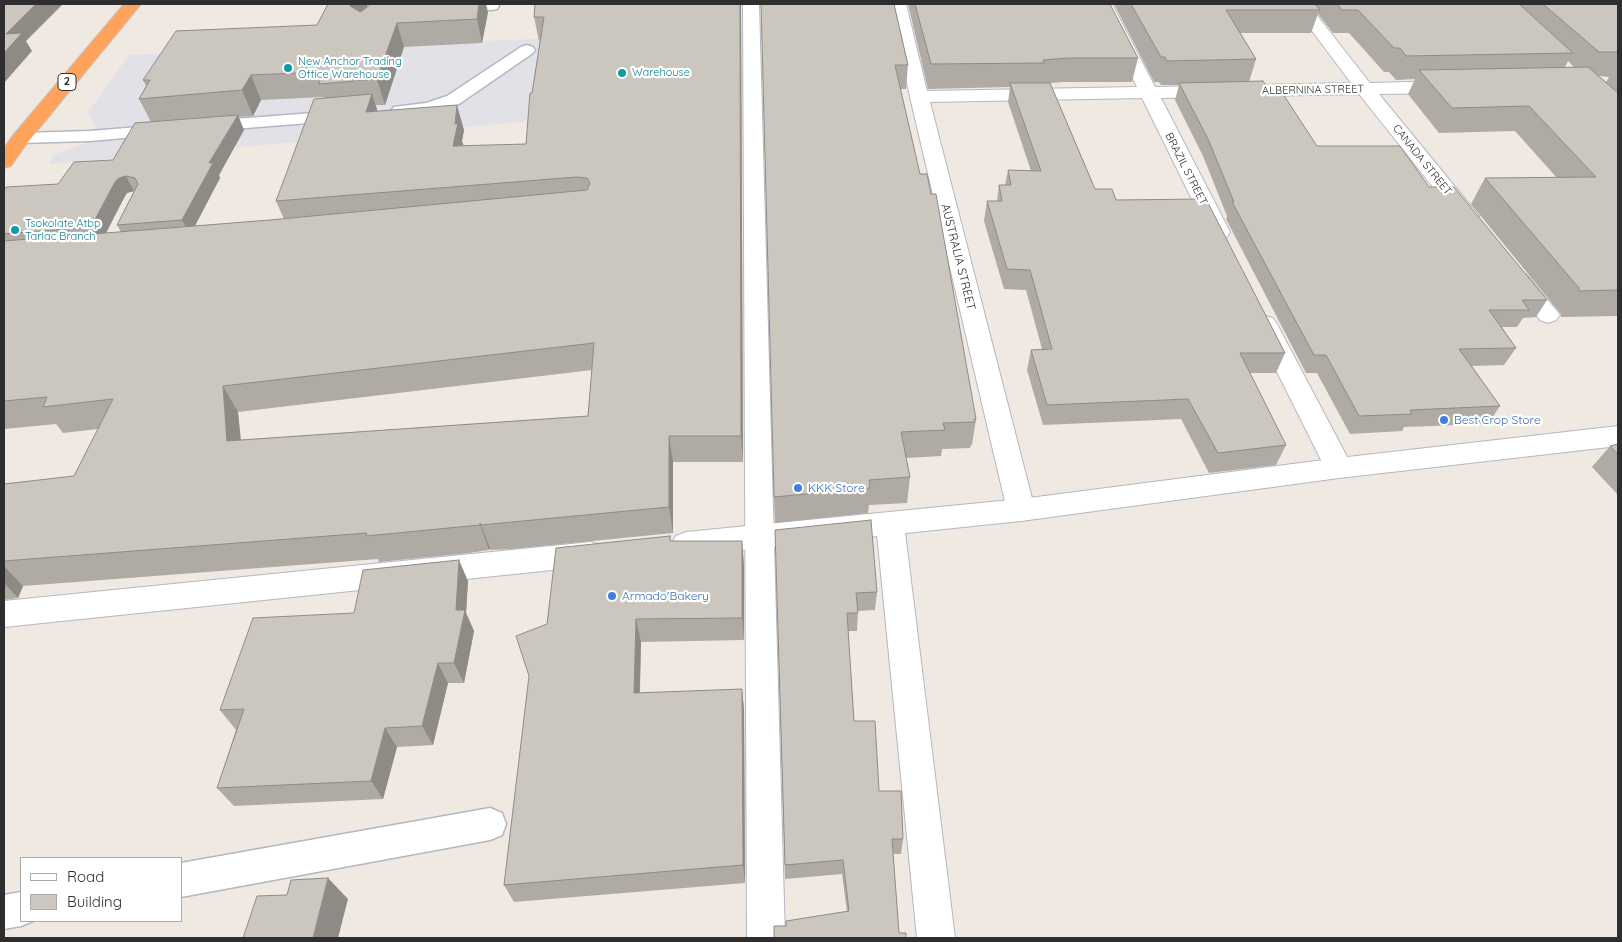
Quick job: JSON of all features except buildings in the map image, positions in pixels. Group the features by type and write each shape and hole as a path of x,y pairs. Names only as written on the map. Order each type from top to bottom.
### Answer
{"highway":[{"name":"2","path":"4,162 21,138 133,4"}],"street":[{"path":"751,4 766,938"},
{"name":"AUSTRALIA STREET","path":"898,4 919,97 1021,510"},
{"name":"BRAZIL STREET","path":"1104,4 1228,250"},
{"name":"CANADA STREET","path":"1300,4 1364,88 1480,232"},
{"name":"ALBERNINA STREET","path":"919,97 1148,94 1462,86"},
{"path":"1505,262 1548,315"},
{"path":"1254,303 1339,468"},
{"path":"662,547 1021,510 1339,468 1618,436"},
{"path":"890,524 936,938"},
{"path":"4,614 613,552"}],"lane":[{"path":"457,4 492,6"},
{"path":"388,112 428,108 452,100 527,50"},
{"path":"21,138 90,136 358,114"},
{"path":"182,880 490,824"},
{"path":"4,912 20,909"}],"shaded area":[{"path":"713,32 712,105 49,164 53,155 84,144 96,128 88,112 129,55"}],"place":[{"name":"New Anchor Trading Office Warehouse","path":"288,68"},
{"name":"Warehouse","path":"622,73"},
{"name":"Tsokolate Atbp Tarlac Branch","path":"15,230"},
{"name":"Best Crop Store","path":"1444,420"},
{"name":"KKK Store","path":"798,488"},
{"name":"Armado'Bakery","path":"612,596"}]}
